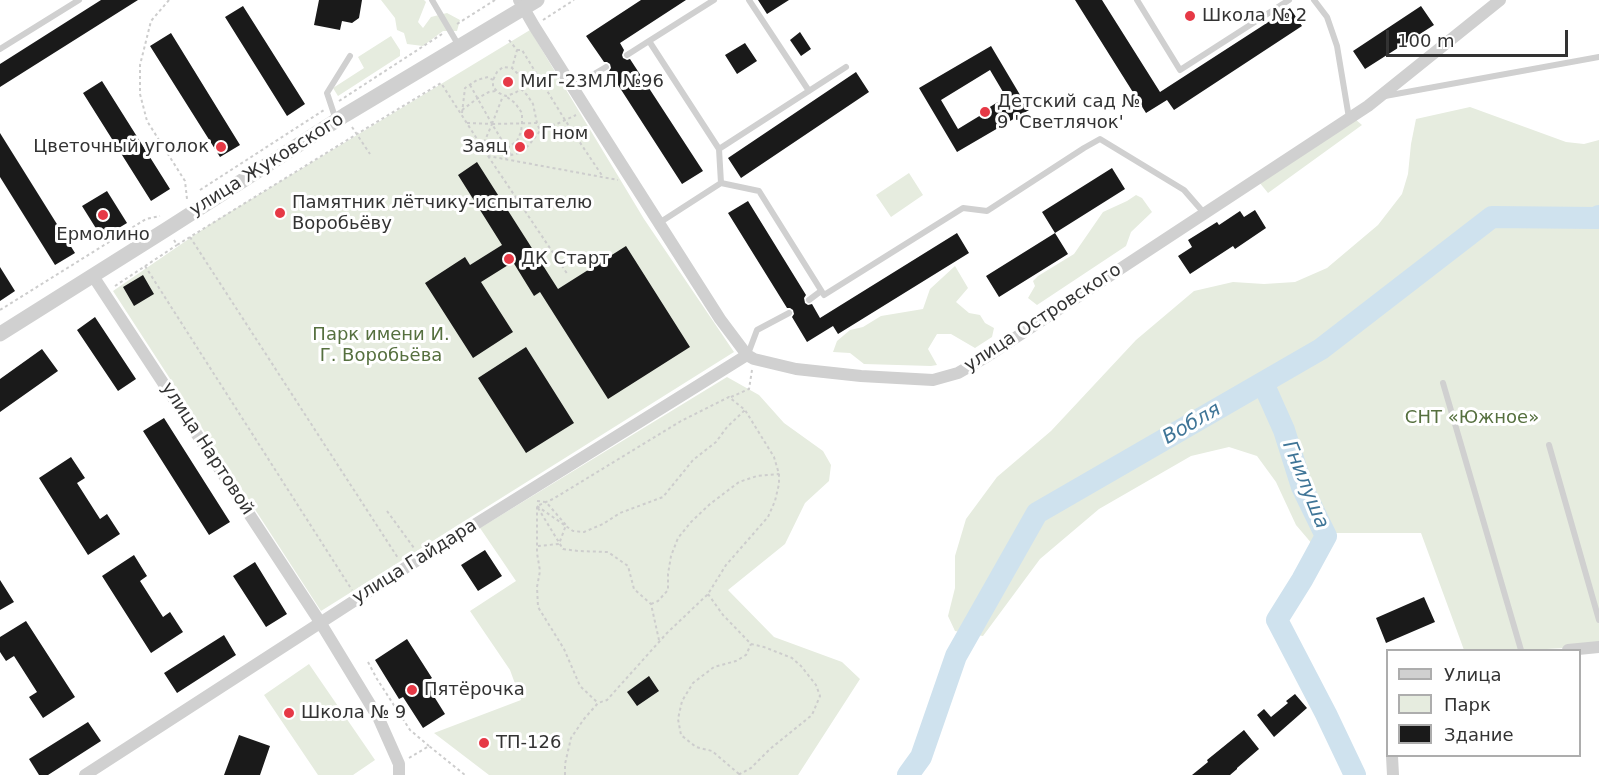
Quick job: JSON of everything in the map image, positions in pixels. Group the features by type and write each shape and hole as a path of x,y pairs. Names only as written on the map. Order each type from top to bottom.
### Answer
{"street":[{"name":"улица Жуковского","path":"0,334 344,123 503,19 521,4 537,0"},
{"name":"улица Островского","path":"751,357 796,369 861,376 933,380 958,373 986,357 1349,118 1379,97 1500,0"},
{"path":"521,4 720,319 751,357"},
{"name":"улица Нартовой","path":"93,276 320,622 379,719 399,769"},
{"name":"улица Гайдара","path":"85,775 357,598 751,357"},
{"path":"1581,649 1599,647"},
{"path":"1392,757 1393,775"}],"lane":[{"path":"0,49 79,0"},
{"path":"432,0 459,47"},
{"path":"627,54 714,0"},
{"path":"749,0 809,91"},
{"path":"1137,0 1180,70 1289,0"},
{"path":"1314,0 1327,16 1337,46 1349,118"},
{"path":"649,41 719,149 721,183"},
{"path":"344,123 331,105 327,93 350,57"},
{"path":"1379,97 1599,57"},
{"path":"572,87 606,67"},
{"path":"719,149 846,67"},
{"path":"659,223 721,183 759,191 824,295 963,208 987,212 1100,139 1184,190 1204,213"},
{"path":"809,300 821,291"},
{"path":"751,357 757,330 789,313"},
{"path":"1443,383 1520,649"},
{"path":"1549,445 1599,620"}],"path":[{"path":"169,0 151,21 140,65 140,94 147,121 185,181 187,199"},
{"path":"197,192 495,0"},
{"path":"543,20 573,0"},
{"path":"509,40 517,51"},
{"path":"517,51 522,50 603,177"},
{"path":"512,68 517,51"},
{"path":"507,148 517,141 521,132 522,113 515,103 493,87 497,72 503,67 512,68 522,78 521,89"},
{"path":"462,114 465,88 477,80 488,77 494,80"},
{"path":"405,568 190,237 441,83 568,276"},
{"path":"470,85 511,155"},
{"path":"505,95 521,89"},
{"path":"502,159 519,153 540,131 533,104 521,89"},
{"path":"462,110 489,92 497,91"},
{"path":"482,146 505,95"},
{"path":"467,123 537,123 545,126 557,124 581,113"},
{"path":"344,123 357,134 370,154"},
{"path":"488,156 621,181"},
{"path":"0,310 146,219 159,217 168,211"},
{"path":"104,293 177,245"},
{"path":"146,266 357,598"},
{"path":"537,507 681,421 749,389 751,357"},
{"path":"565,775 565,764 572,738 584,719 598,703 607,700 659,642 708,594 726,565 768,517 775,501 779,474 774,457 744,410 729,397"},
{"path":"534,501 546,502 573,531 584,532 603,524 620,513 663,497 693,460 716,442 744,410"},
{"path":"651,604 658,601 668,590 671,556 678,538 692,522 710,504 739,482 758,476 779,474"},
{"path":"537,507 566,525"},
{"path":"537,507 562,549 609,552 628,566 634,589 651,604 659,642"},
{"path":"537,507 540,571 537,587 538,607 564,649 580,686 598,703"},
{"path":"387,511 421,558"},
{"path":"560,544 566,525"},
{"path":"538,546 560,544"},
{"path":"708,594 723,615 751,644 792,658 801,666 816,685 820,696 812,715 770,749 751,768 738,775 712,751 696,747 681,735 678,719 682,701 693,683 714,667 736,661 746,655 751,644"},
{"path":"368,662 376,679 410,730 465,775"},
{"path":"399,769 429,746"}],"green space":[{"path":"381,0 424,0 426,2 418,22 423,28 431,17 447,13 460,20 457,31 443,31 423,46 407,44 404,33 397,30 395,18"},
{"name":"Парк имени И. Г. Воробьёва","path":"530,30 644,219 734,352 321,611 113,291 212,223"},
{"path":"391,36 400,50 400,56 338,96 333,88 364,68 358,57"},
{"name":"СНТ «Южное»","path":"1470,107 1566,142 1584,144 1599,140 1599,646 1546,649 1464,649 1421,533 1333,533 1313,545 1296,525 1276,482 1257,456 1229,447 1191,456 1099,509 1040,559 983,636 955,631 948,616 955,588 955,556 966,519 997,477 1051,431 1136,340 1194,291 1233,282 1264,284 1295,282 1327,268 1378,225 1402,194 1408,174 1416,119"},
{"path":"1355,119 1362,125 1268,193 1259,182"},
{"path":"909,173 923,195 891,217 876,195"},
{"path":"1136,195 1142,198 1152,212 1131,232 1126,246 1037,305 1028,298 1035,286 1033,281 1074,254 1103,212"},
{"path":"955,266 968,288 956,302 969,313 980,315 985,323 994,328 992,337 975,348 951,334 937,334 928,349 937,365 931,366 864,364 850,353 833,352 837,341 850,330 863,327 881,316 923,309 930,289"},
{"path":"727,377 759,395 784,423 823,451 831,465 829,481 805,503 785,544 728,590 774,637 842,662 860,679 798,775 489,775 434,733 521,700 510,670 470,611 516,581 480,528"},
{"path":"309,664 375,760 353,775 318,775 264,695"}],"building":[{"path":"101,0 138,0 0,87 0,64"},
{"path":"319,0 362,0 359,18 352,23 342,21 340,30 314,25"},
{"path":"641,0 686,0 620,43 624,50 623,58 630,59 703,171 682,184 609,71 610,64 604,62 586,36"},
{"path":"758,0 789,0 767,14"},
{"path":"1075,0 1102,0 1160,92 1290,8 1302,26 1174,110 1167,100 1146,113"},
{"path":"243,6 305,104 287,116 225,17"},
{"path":"1421,6 1434,25 1365,69 1353,51"},
{"path":"800,32 811,49 801,56 790,40"},
{"path":"171,33 240,145 220,157 150,46"},
{"path":"745,43 757,61 737,74 725,55"},
{"path":"991,46 1029,110 957,152 919,88","holes":["990,70 1006,97 958,129 941,100"]},
{"path":"856,72 869,92 741,178 728,158"},
{"path":"102,81 170,189 151,201 83,93"},
{"path":"0,133 75,253 55,265 0,177"},
{"path":"477,162 558,289 626,246 690,347 608,399 540,292 534,296 513,262 481,282 513,332 473,358 425,283 465,257 470,265 502,245 458,175"},
{"path":"1112,168 1125,189 1055,233 1042,212"},
{"path":"107,191 127,223 102,238 82,206"},
{"path":"748,201 806,295 805,303 812,304 820,318 957,233 969,253 838,334 833,326 807,342 792,317 793,310 787,308 728,213"},
{"path":"1255,210 1266,228 1235,249 1233,246 1190,274 1178,256 1192,247 1188,240 1217,222 1219,225 1240,211 1244,217"},
{"path":"1055,233 1068,254 999,297 986,276"},
{"path":"0,267 15,291 0,301"},
{"path":"143,275 154,294 134,306 123,287"},
{"path":"95,317 136,379 118,391 77,330"},
{"path":"526,347 574,423 526,453 478,378"},
{"path":"42,349 58,371 0,412 0,379"},
{"path":"164,418 230,522 209,535 143,431"},
{"path":"71,457 85,478 77,483 100,519 107,514 120,534 88,555 39,478"},
{"path":"485,550 502,576 478,591 461,565"},
{"path":"134,555 147,576 140,581 163,617 170,612 183,632 151,653 102,576"},
{"path":"255,562 287,614 266,627 233,576"},
{"path":"0,580 14,602 0,610"},
{"path":"1424,597 1435,622 1386,643 1376,618"},
{"path":"26,621 75,697 43,718 29,697 37,692 14,656 6,661 0,652 0,637"},
{"path":"224,635 236,655 177,693 164,673"},
{"name":"Пятёрочка","path":"407,639 432,678 425,682 445,714 423,728 403,697 399,699 375,660"},
{"path":"649,676 659,691 637,706 627,692"},
{"path":"1295,694 1307,708 1274,737 1257,715 1264,709 1271,717"},
{"path":"88,722 101,741 48,775 39,775 29,759"},
{"path":"1244,730 1259,749 1237,769 1230,775 1192,775 1208,762 1207,760"},
{"path":"239,735 270,746 260,775 224,775"}],"waterway":[{"name":"Вобля","path":"908,775 921,757 956,656 1037,513 1321,349 1492,217 1597,218 1599,216"},
{"name":"Гнилуша","path":"1263,383 1284,430 1302,487 1326,536 1277,620 1355,775"}],"place":[{"name":"Школа № 2","path":"1190,16"},
{"name":"МиГ-23МЛ №96","path":"508,82"},
{"name":"Детский сад № 9 'Светлячок'","path":"985,112"},
{"name":"Гном","path":"529,134"},
{"name":"Цветочный уголок","path":"221,147"},
{"name":"Заяц","path":"520,147"},
{"name":"Памятник лётчику-испытателю Воробьёву","path":"280,213"},
{"name":"Ермолино","path":"103,215"},
{"name":"ДК Старт","path":"509,259"},
{"name":"Пятёрочка","path":"412,690"},
{"name":"Школа № 9","path":"289,713"},
{"name":"ТП-126","path":"484,743"}]}
